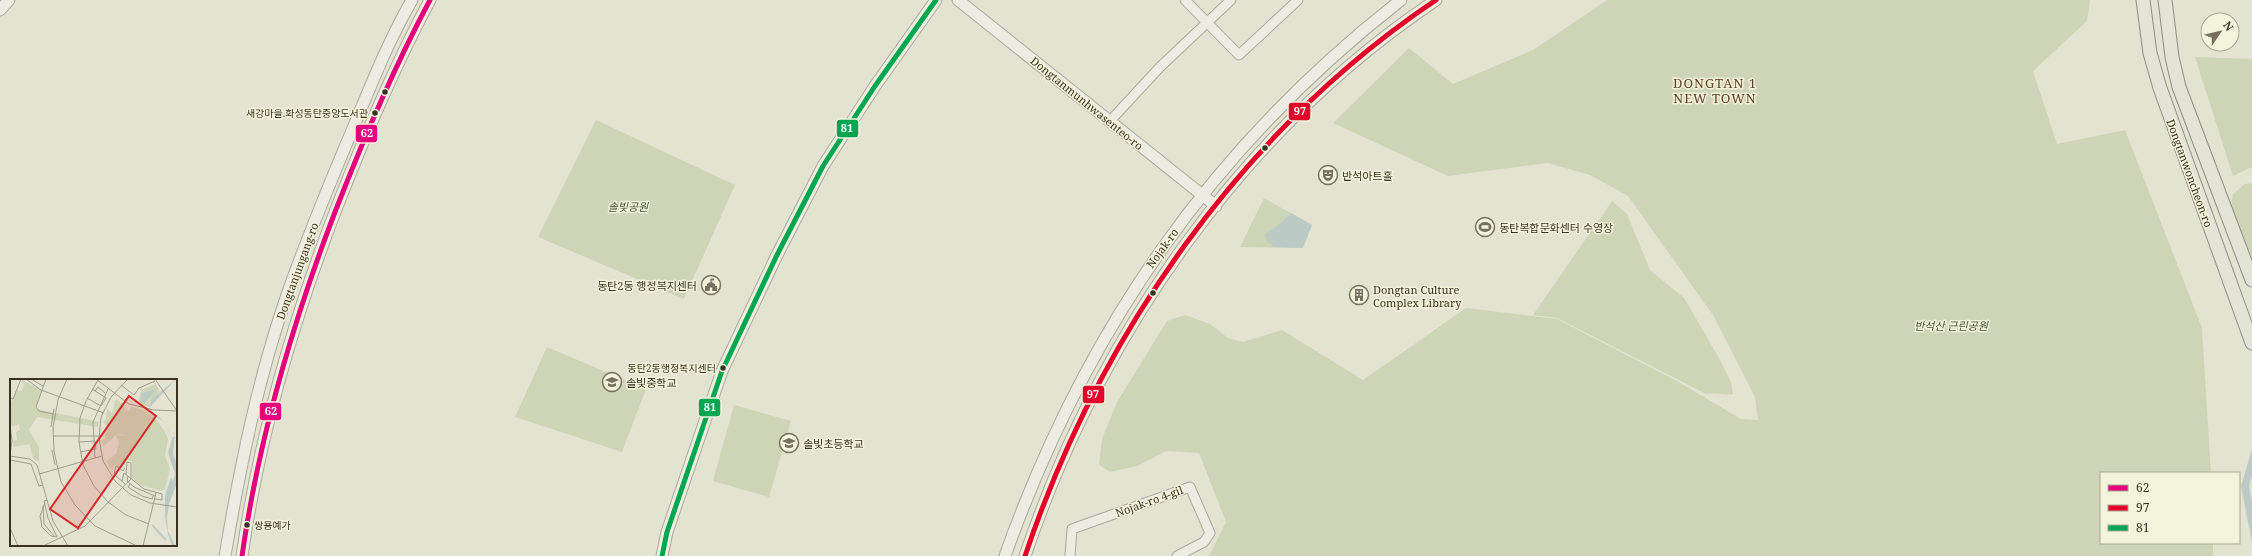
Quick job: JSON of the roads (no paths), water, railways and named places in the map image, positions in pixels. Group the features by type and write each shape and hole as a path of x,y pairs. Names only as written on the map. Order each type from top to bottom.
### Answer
{"main road":[{"name":"Dongtanwoncheon-ro","path":"2143,0 2150,53 2162,96 2252,343"},
{"name":"Dongtanwoncheon-ro","path":"2165,0 2172,57 2179,87 2252,280"}],"street":[{"path":"0,10 9,0"},
{"name":"Dongtanjungang-ro","path":"225,556 244,447 262,375 288,292 369,88 392,36 412,0"},
{"name":"Dongtanjungang-ro","path":"242,556 251,501 269,415 281,370 311,275 375,111 430,0"},
{"path":"662,556 667,532 718,383 777,255 823,166 874,86 936,0"},
{"name":"Dongtanmunhwasenteo-ro","path":"958,0 1216,206"},
{"path":"1186,0 1238,55 1298,0"},
{"path":"1110,121 1160,67 1231,0"},
{"name":"Nojak-ro","path":"1025,556 1061,462 1094,393 1147,304 1179,254 1216,206 1255,160 1329,84 1404,21 1436,0"},
{"path":"1398,3 1404,10 1404,21"},
{"name":"Nojak-ro","path":"1006,556 1041,463 1072,396 1108,331 1165,243 1202,195 1269,117 1313,74 1398,3"},
{"path":"1242,148 1246,158 1255,160"},
{"path":"1165,243 1176,244 1179,254"},
{"name":"Nojak-ro 4-gil","path":"1070,556 1072,529 1190,487 1210,534 1204,542 1177,556"}],"place":[{"name":"새강마을.화성동탄중앙도서관","path":"375,113"},
{"name":"반석아트홀","path":"1328,175"},
{"name":"동탄복합문화센터 수영장","path":"1485,227"},
{"name":"동탄2동 행정복지센터","path":"711,285"},
{"name":"Dongtan Culture Complex Library","path":"1359,295"},
{"name":"동탄2동행정복지센터","path":"723,368"},
{"name":"솔빛중학교","path":"612,382"},
{"name":"솔빛초등학교","path":"789,443"},
{"name":"쌍용예가","path":"247,525"}],"district":[{"name":"DONGTAN 1 NEW TOWN","path":"1715,90"}],"park label":[{"name":"솔빛공원","path":"628,206"},
{"name":"반석산 근린공원","path":"1951,325"}]}
